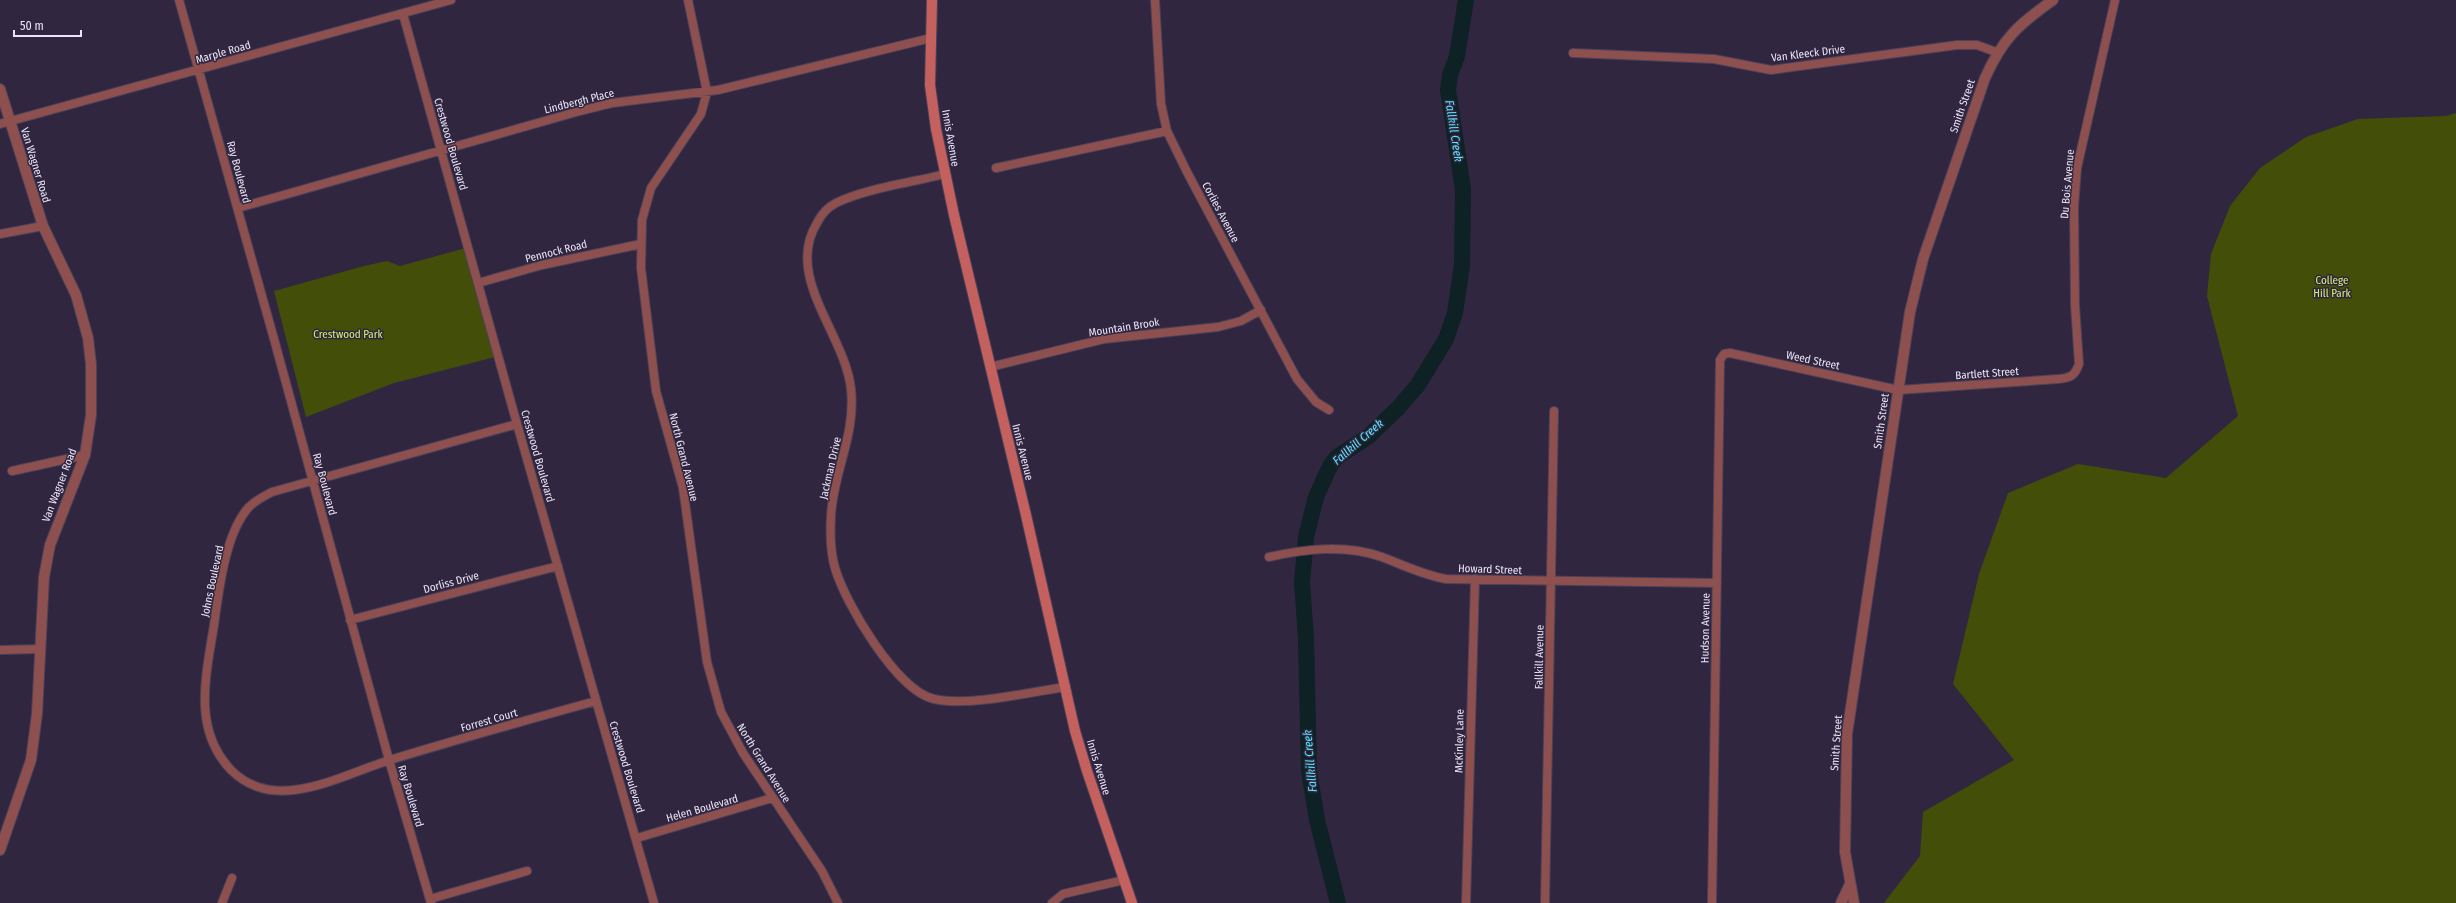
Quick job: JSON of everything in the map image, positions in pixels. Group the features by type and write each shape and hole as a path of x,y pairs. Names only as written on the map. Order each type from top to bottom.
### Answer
{"main road":[{"name":"Innis Avenue","path":"932,0 930,85 936,129 945,174 1086,772 1132,903"}],"street":[{"name":"Ray Boulevard","path":"179,0 200,70 389,760 431,901"},
{"name":"Marple Road","path":"0,124 451,0"},
{"name":"North Grand Avenue","path":"688,0 708,92 701,114 651,188 642,220 641,244 647,332 656,391 683,488 707,662 715,692 728,725 772,798 822,871 838,903"},
{"name":"Corlies Avenue","path":"1155,0 1160,104 1167,131 1187,172 1306,392 1316,402 1329,410"},
{"name":"Smith Street","path":"1854,903 1845,852 1844,810 1847,734 1910,312 1923,259 1985,78 1996,52 2017,27 2053,0"},
{"name":"Du Bois Avenue","path":"2076,373 2079,364 2075,305 2074,207 2077,168 2115,0"},
{"name":"Crestwood Boulevard","path":"403,14 517,424 596,701 637,838 654,903"},
{"name":"Lindbergh Place","path":"238,208 612,103 708,92 930,38"},
{"name":"Van Kleeck Drive","path":"1572,53 1714,59 1771,70 1957,45 1977,45 1996,52"},
{"name":"Van Wagner Road","path":"0,89 43,226 76,295 88,338 91,364 90,415 85,455 50,545 44,577 31,760 0,850"},
{"path":"996,168 1167,131"},
{"name":"Jackman Drive","path":"945,174 854,196 836,203 827,209 811,233 807,249 807,275 841,352 851,389 850,430 831,514 831,548 835,569 865,630 894,670 918,693 931,699 948,702 967,701 1066,687"},
{"path":"0,234 43,226"},
{"name":"Pennock Road","path":"478,283 542,265 641,244"},
{"name":"Mountain Brook","path":"990,367 1104,339 1218,327 1241,320 1261,310"},
{"name":"Weed Street","path":"1724,354 1730,353 1898,390"},
{"name":"Hudson Avenue","path":"1712,903 1720,360 1724,354"},
{"name":"Bartlett Street","path":"1898,390 2058,379 2068,378 2076,373"},
{"name":"Fallkill Avenue","path":"1545,903 1554,411"},
{"name":"Johns Boulevard","path":"389,760 310,788 274,792 249,784 238,776 214,749 208,735 205,713 207,667 220,586 232,536 241,517 256,500 272,492 517,424"},
{"path":"12,471 85,455"},
{"name":"Howard Street","path":"1269,557 1298,551 1353,550 1380,557 1426,575 1446,579 1551,582 1717,583"},
{"name":"Dorliss Drive","path":"350,620 558,566"},
{"name":"McKinley Lane","path":"1466,903 1475,579"},
{"path":"0,650 40,649"},
{"name":"Forrest Court","path":"389,760 596,701"},
{"name":"Helen Boulevard","path":"637,838 772,798"},
{"path":"431,901 527,871"},
{"path":"222,903 232,878"},
{"path":"1052,903 1064,894 1124,880"},
{"path":"1841,903 1850,884"}],"green space":[{"name":"College Hill Park","path":"2456,113 2456,903 1884,903 1920,856 1923,812 2014,760 1953,684 1979,574 2008,493 2078,464 2166,478 2238,416 2207,296 2211,254 2230,206 2260,168 2306,137 2358,119 2446,116"},
{"name":"Crestwood Park","path":"466,248 495,357 394,383 306,417 274,291 364,266 387,261 400,266"}],"waterway":[{"name":"Fallkill Creek","path":"1338,903 1317,820 1309,771 1306,639 1302,582 1306,537 1316,497 1330,466 1337,457 1369,436 1398,408 1418,385 1446,339 1455,313 1462,265 1463,189 1448,90 1450,75 1457,56 1466,0"}]}
